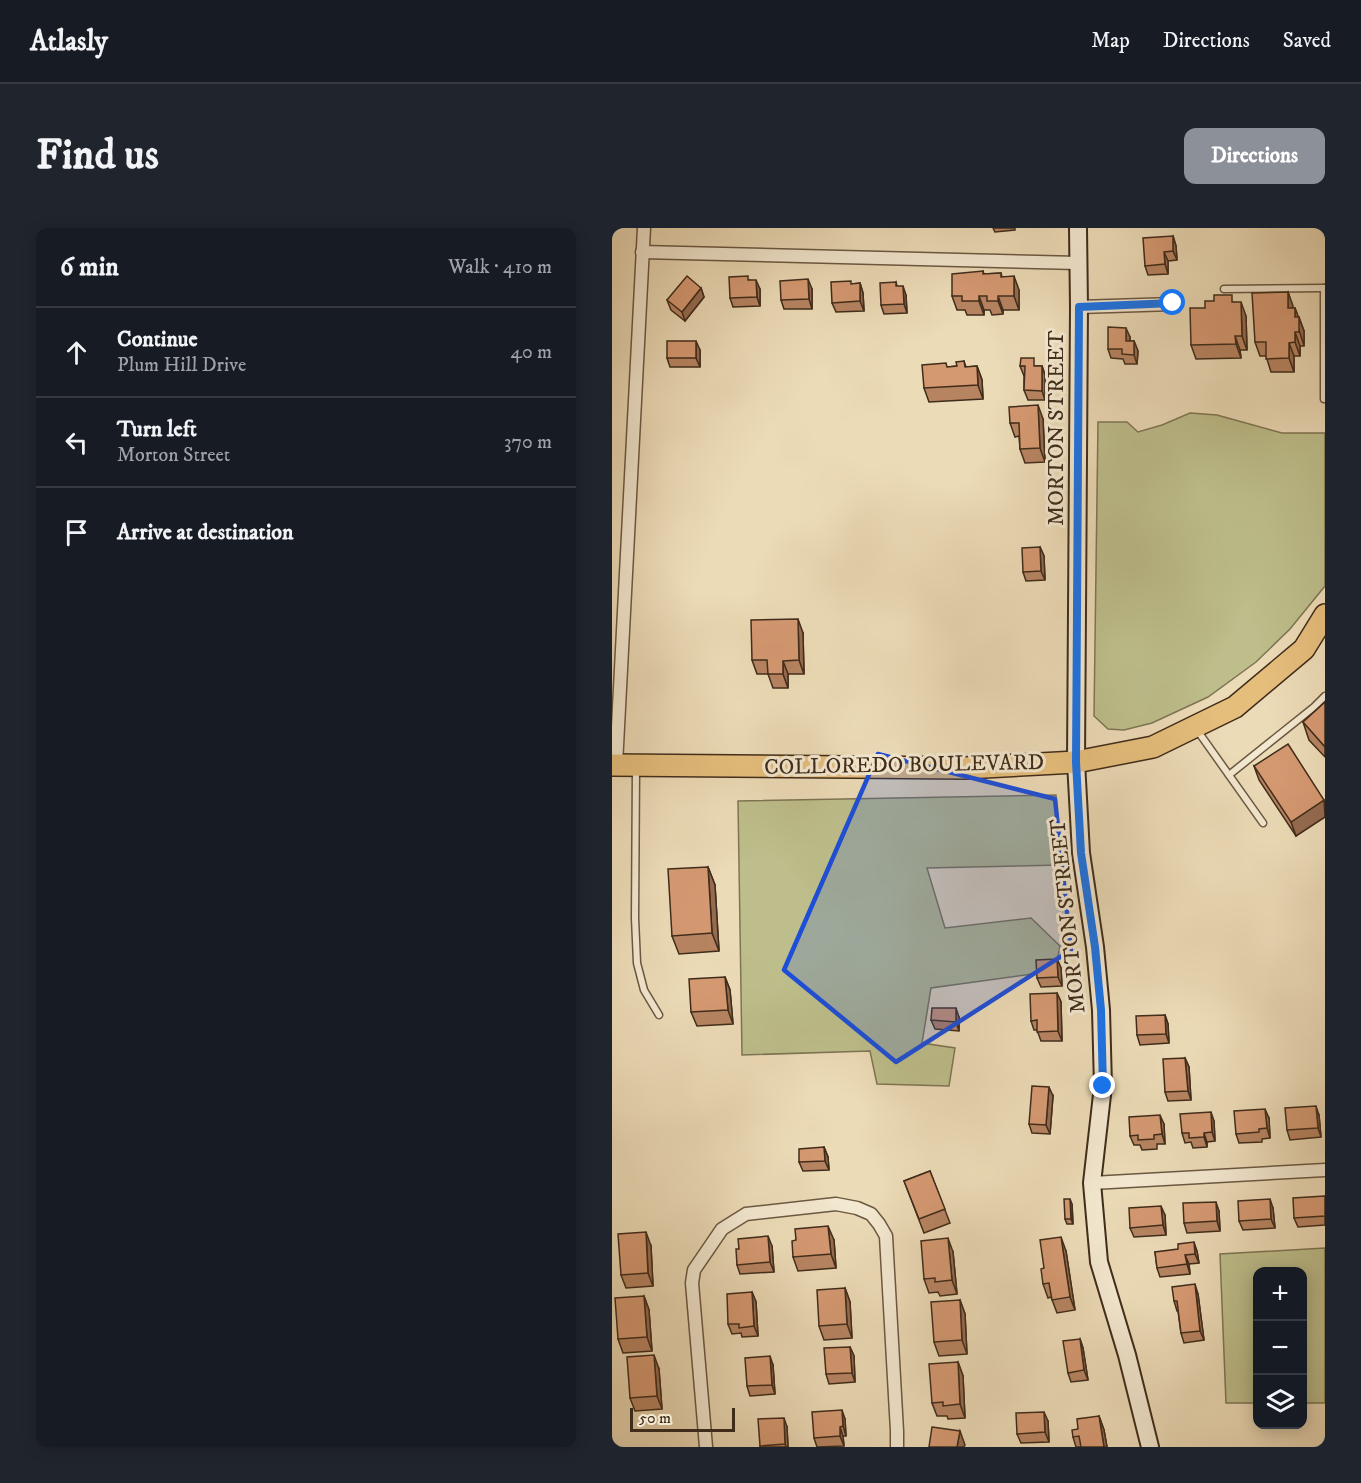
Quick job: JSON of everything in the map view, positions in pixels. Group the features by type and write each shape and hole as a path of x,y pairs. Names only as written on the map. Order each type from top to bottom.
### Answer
{"highway":[{"name":"COLLOREDO BOULEVARD","path":"622,765 964,768 1076,762 1153,747 1236,707 1304,649 1320,628"}],"street":[{"path":"622,765 644,228"},
{"name":"MORTON STREET","path":"1078,228 1076,762 1081,853 1095,947 1101,1010 1103,1086 1092,1183 1099,1262 1127,1355 1150,1447"},
{"path":"642,252 1078,262"},
{"path":"1079,307 1173,303"},
{"path":"1092,1183 1325,1170"},
{"path":"706,1447 692,1283 694,1270 722,1229 746,1214 836,1204 857,1208 871,1214 886,1236 897,1447"}],"lane":[{"path":"1224,289 1324,288 1324,399"},
{"path":"1229,775 1325,696"},
{"path":"1195,727 1263,823"},
{"path":"622,765 637,963 644,990 659,1015"}],"highlighted area":[{"path":"878,754 1055,799 1071,950 896,1062 784,970"}],"green space":[{"path":"1190,413 1217,415 1282,433 1325,433 1325,586 1290,629 1256,662 1208,697 1152,723 1124,730 1108,729 1094,716 1098,422 1127,422 1138,432"},
{"path":"1056,795 1062,865 927,868 945,928 1031,918 1060,946 1055,971 931,988 922,1043 955,1048 949,1086 877,1084 870,1051 742,1055 738,801"},
{"path":"1325,1248 1325,1403 1307,1403 1307,1267 1253,1267 1253,1403 1226,1403 1220,1254"}],"building":[{"path":"1173,236 1173,251 1164,252 1165,264 1145,266 1143,238"},
{"path":"983,271 983,274 1001,273 1001,277 1014,276 1014,296 998,296 998,301 987,301 987,296 979,296 979,301 962,301 962,296 952,296 952,274"},
{"path":"687,276 701,288 682,312 667,300"},
{"path":"748,276 748,280 756,280 757,297 730,298 729,277"},
{"path":"808,279 809,299 781,300 780,281"},
{"path":"851,281 851,284 860,283 860,301 832,303 831,282"},
{"path":"896,282 896,286 903,286 904,304 881,305 880,283"},
{"path":"1288,292 1288,308 1295,308 1295,317 1299,317 1299,332 1295,332 1295,342 1289,343 1289,358 1266,359 1266,342 1255,342 1252,293"},
{"path":"1214,295 1232,295 1232,302 1241,302 1242,336 1235,336 1236,344 1191,345 1190,308 1205,308 1205,301 1214,301"},
{"path":"1108,327 1126,328 1126,341 1134,341 1134,355 1122,354 1122,349 1108,349"},
{"path":"667,341 696,341 696,358 667,358"},
{"path":"1021,358 1034,358 1034,366 1042,366 1042,391 1024,390 1025,366 1020,366"},
{"path":"964,361 965,367 977,366 978,385 924,388 922,365 946,363 947,367 957,366 956,362"},
{"path":"1038,405 1040,448 1020,449 1019,423 1010,423 1009,407"},
{"path":"1040,547 1041,571 1023,572 1022,548"},
{"path":"798,619 799,660 783,661 783,674 768,674 767,660 752,660 751,620"},
{"path":"1325,702 1325,747 1303,722"},
{"path":"1288,744 1324,800 1291,822 1254,766"},
{"path":"708,867 712,933 672,936 668,869"},
{"path":"1057,959 1058,977 1037,978 1036,960"},
{"path":"725,977 728,1010 691,1012 689,979"},
{"path":"1057,993 1058,1031 1037,1032 1037,1020 1031,1021 1030,994"},
{"path":"932,1008 956,1008 956,1022 931,1020"},
{"path":"1165,1015 1166,1034 1137,1035 1136,1016"},
{"path":"1185,1058 1188,1091 1165,1092 1163,1059"},
{"path":"1032,1086 1049,1087 1046,1125 1029,1124"},
{"path":"1316,1106 1318,1128 1287,1130 1285,1108"},
{"path":"1265,1109 1267,1128 1259,1129 1259,1132 1236,1134 1234,1111"},
{"path":"1211,1112 1212,1132 1204,1133 1204,1137 1189,1138 1189,1133 1182,1133 1180,1114"},
{"path":"1160,1115 1162,1134 1154,1135 1154,1139 1138,1140 1138,1135 1130,1136 1129,1117"},
{"path":"824,1147 825,1161 799,1162 799,1149"},
{"path":"930,1171 945,1209 919,1219 904,1181"},
{"path":"1325,1196 1325,1216 1294,1218 1293,1198"},
{"path":"1064,1199 1070,1199 1071,1219 1065,1219"},
{"path":"1270,1199 1271,1219 1239,1221 1238,1201"},
{"path":"1216,1202 1217,1221 1184,1223 1183,1203"},
{"path":"1161,1206 1163,1225 1130,1228 1129,1208"},
{"path":"828,1226 831,1254 793,1257 792,1241 796,1240 795,1229"},
{"path":"646,1232 648,1273 621,1275 618,1234"},
{"path":"768,1236 770,1262 737,1265 738,1239"},
{"path":"1061,1237 1070,1297 1052,1300 1049,1283 1043,1284 1041,1269 1044,1268 1040,1240"},
{"path":"948,1238 952,1280 935,1282 935,1278 924,1279 921,1241"},
{"path":"1194,1242 1195,1254 1185,1255 1187,1264 1157,1268 1155,1252 1178,1249 1178,1244"},
{"path":"1195,1284 1200,1331 1181,1333 1177,1301 1174,1301 1172,1287"},
{"path":"845,1288 847,1324 819,1326 817,1290"},
{"path":"752,1292 754,1326 739,1328 739,1324 728,1324 727,1294"},
{"path":"644,1296 647,1337 618,1339 615,1298"},
{"path":"960,1300 962,1340 934,1342 931,1302"},
{"path":"1080,1339 1084,1370 1068,1373 1063,1341"},
{"path":"850,1347 852,1373 826,1374 824,1348"},
{"path":"654,1355 657,1396 630,1398 627,1357"},
{"path":"770,1356 772,1385 747,1386 745,1358"},
{"path":"958,1362 960,1404 943,1406 943,1402 932,1403 929,1364"},
{"path":"842,1410 843,1426 840,1427 840,1436 814,1438 812,1412"},
{"path":"1044,1412 1045,1432 1017,1434 1016,1413"},
{"path":"1099,1416 1104,1447 1081,1447 1079,1436 1073,1437 1072,1430 1078,1429 1077,1419"},
{"path":"784,1418 785,1444 760,1446 758,1419"},
{"path":"932,1427 960,1431 957,1447 929,1447"}],"route":[{"path":"1103,1086 1101,1010 1095,947 1081,853 1076,762 1079,307 1173,303"}]}
